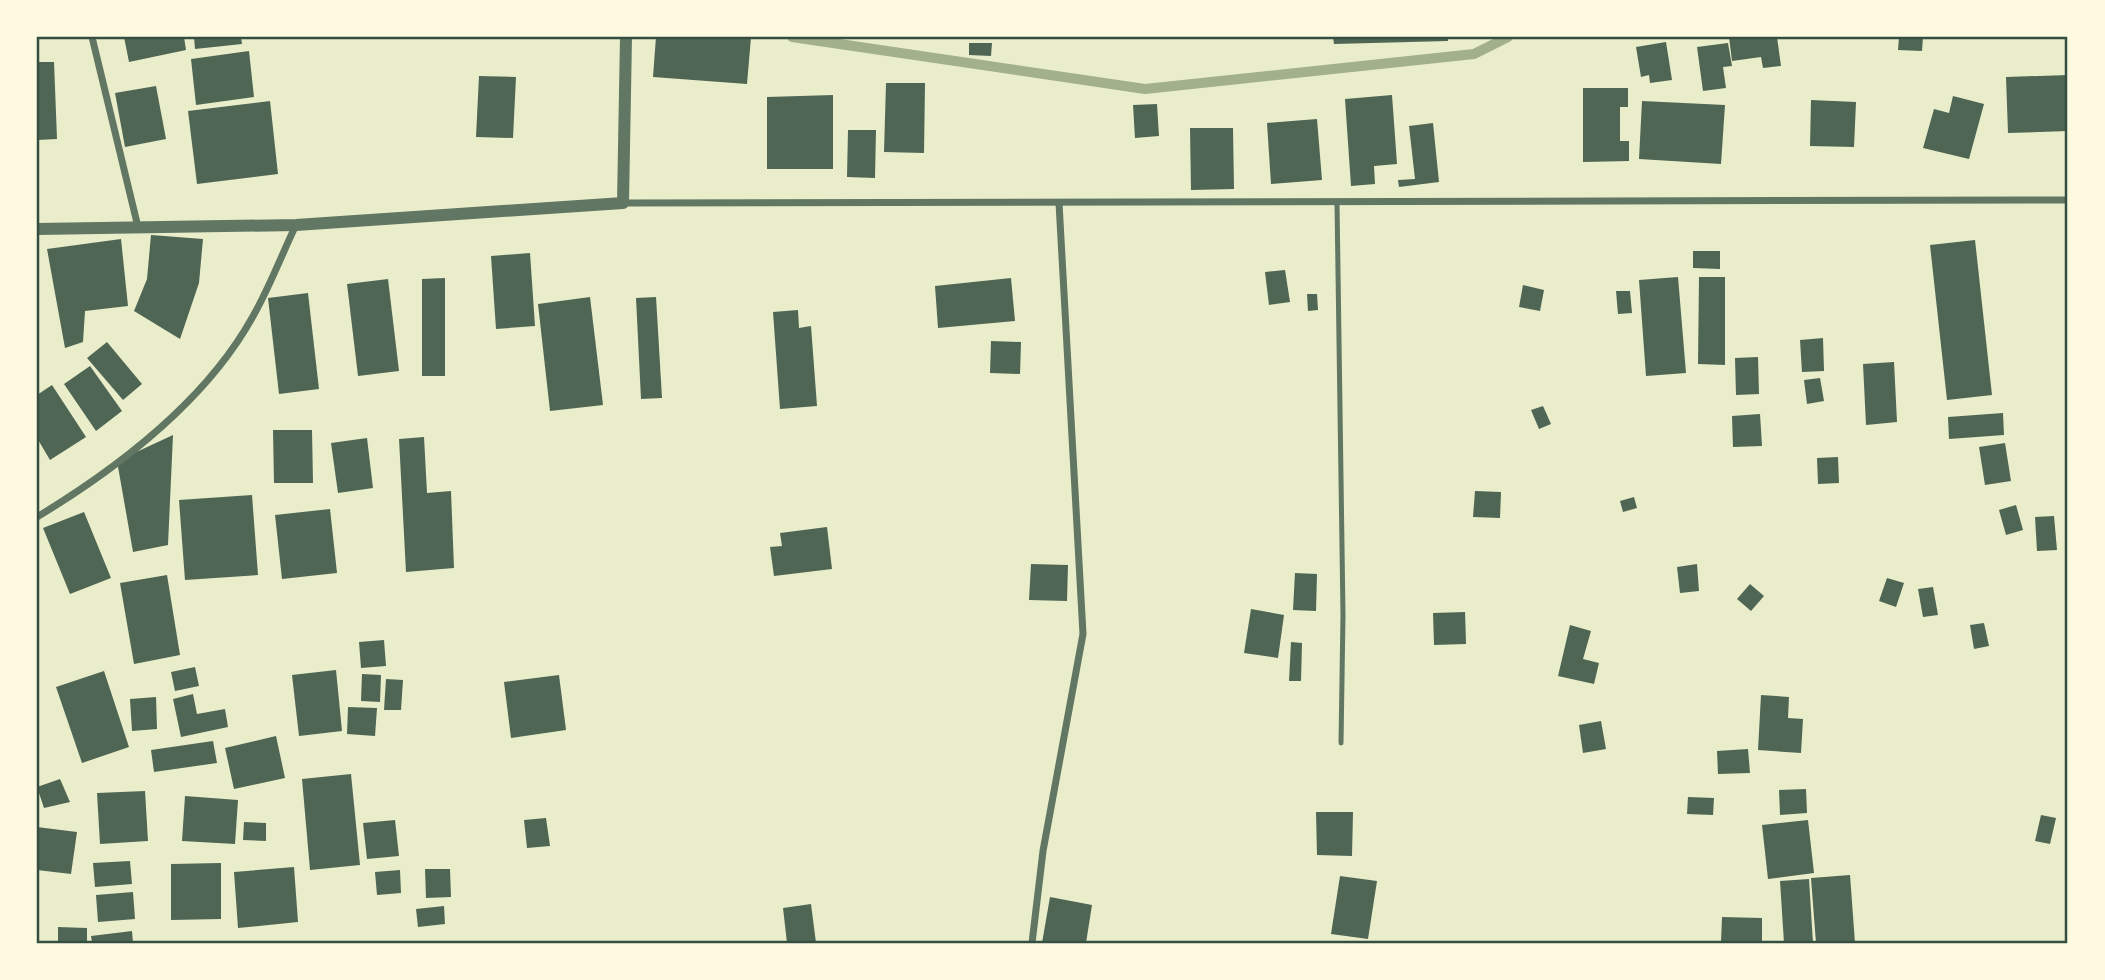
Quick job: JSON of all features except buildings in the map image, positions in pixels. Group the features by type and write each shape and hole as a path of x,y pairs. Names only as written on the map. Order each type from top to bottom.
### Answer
{"street":[{"path":"92,37 138,227"},
{"path":"623,204 626,37"},
{"path":"37,229 296,225 623,204 2068,200"},
{"path":"1032,943 1044,851 1083,634 1059,203"},
{"path":"37,517 83,489 167,421 219,366 252,318 296,225"}],"lane":[{"path":"1338,203 1343,615 1341,743"}],"waterway":[{"path":"792,37 1145,89 1474,54 1508,37"}]}
